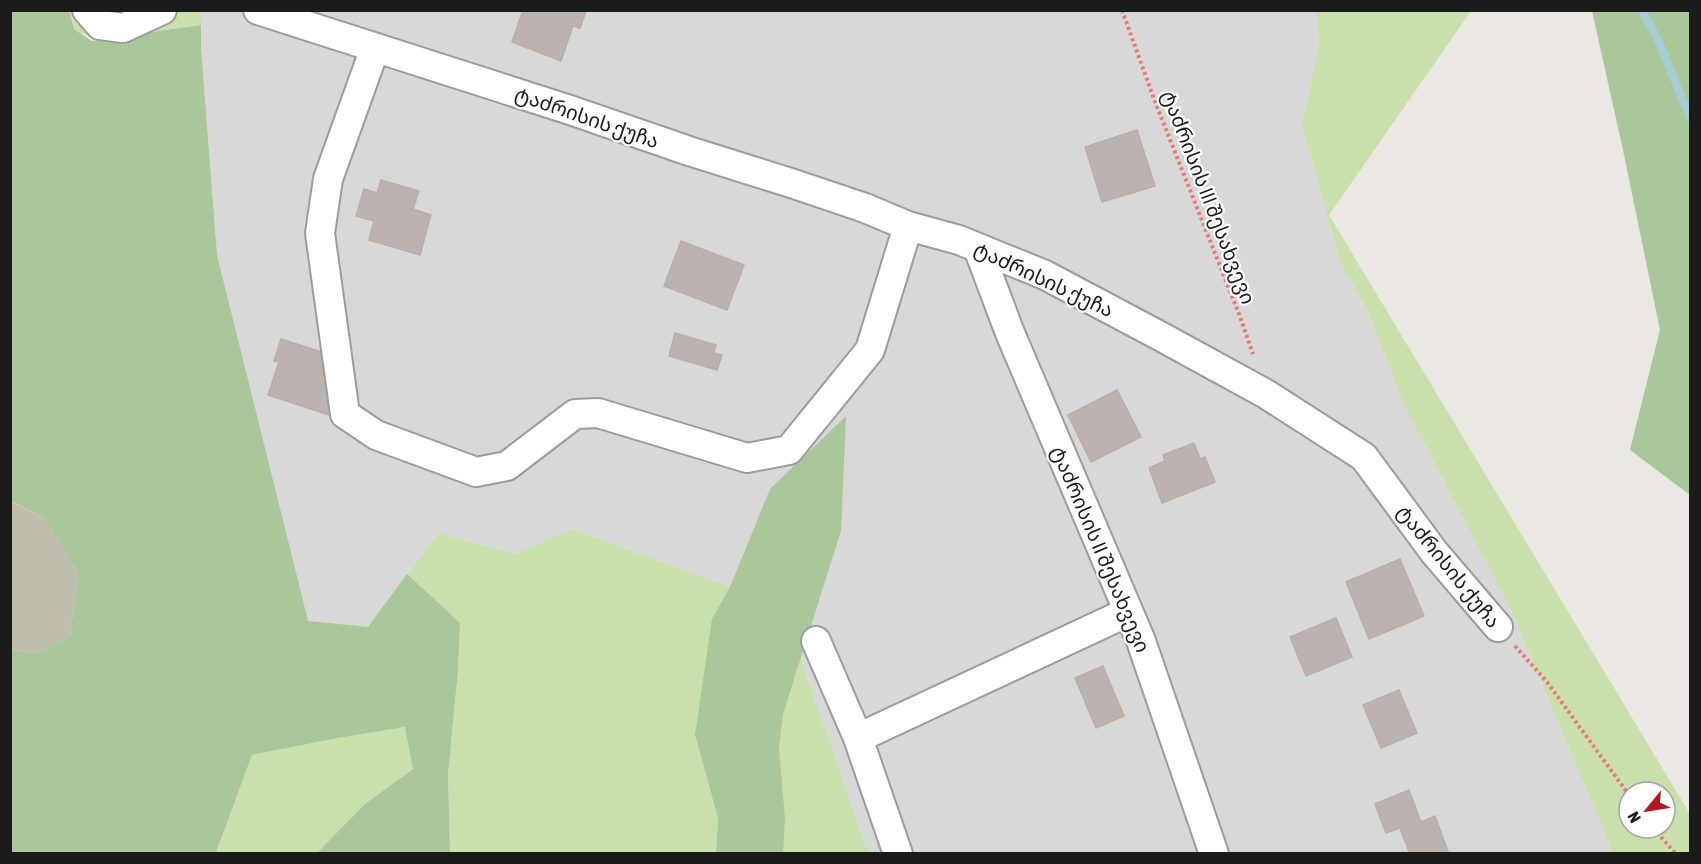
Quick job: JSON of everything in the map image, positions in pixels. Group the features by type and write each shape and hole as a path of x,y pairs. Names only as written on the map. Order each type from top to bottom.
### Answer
{"street":[{"path":"87,10 100,25 123,28 162,10"},
{"name":"ტაძრისის ქუჩა","path":"258,10 794,184 865,208 908,226 959,240 1045,274 1266,394 1364,457 1434,552 1498,627"},
{"path":"375,48 328,179 320,233 345,414 376,435 476,472 507,466 575,414 598,413 747,458 789,450 870,350 908,226"},
{"name":"ტაძრისის II შესახვევი","path":"978,248 1010,333 1141,641 1214,854"},
{"path":"858,738 1128,612"},
{"path":"816,640 858,738 898,854"}],"path":[{"name":"ტაძრისის III შესახვევი","path":"1122,10 1154,99 1239,314 1266,394"},
{"name":"ტაძრისის ქუჩა","path":"1498,627 1547,682 1618,780"},
{"path":"1664,840 1676,854"}],"shaded area":[{"path":"201,10 1317,11 1319,45 1302,125 1341,264 1368,312 1403,403 1511,610 1613,853 868,853 801,659 841,531 845,417 770,489 730,587 572,529 515,554 439,533 368,627 308,622 217,255 201,49"},
{"path":"10,501 44,518 78,573 70,636 36,653 11,650"}],"green space":[{"path":"10,11 69,11 74,29 92,41 201,25 217,255 308,621 368,627 407,574 460,623 448,775 450,853 317,853 365,804 413,769 405,727 252,755 216,853 11,853 11,650 36,653 70,636 78,573 44,518 11,501"},
{"path":"25,11 201,11 201,49 217,255 308,622 368,626 439,533 515,554 572,529 730,587 770,489 846,416 841,531 801,659 868,853 767,853 695,735 718,818 716,853 450,853 448,775 459,638 300,638 109,44"},
{"path":"1317,11 1471,11 1329,215 1670,780 1617,780 1617,840 1677,840 1677,792 1690,814 1690,853 1613,853 1511,610 1403,403 1368,312 1341,264 1302,125 1319,45"},
{"path":"1592,11 1690,11 1690,495 1630,450 1660,330"},
{"path":"846,416 841,531 783,714 779,748 785,819 783,853 716,853 718,818 695,735 712,619 730,587 770,489"},
{"path":"406,727 413,769 365,804 317,853 216,854 252,755"}],"building":[{"path":"523,10 586,11 580,28 573,26 561,61 512,42"},
{"path":"1137,130 1155,186 1102,202 1085,147"},
{"path":"381,180 419,191 413,209 431,215 420,255 369,240 374,221 356,216 364,189 377,193"},
{"path":"681,241 744,265 727,310 664,286"},
{"path":"675,333 716,345 714,353 722,355 717,370 669,356"},
{"path":"281,339 328,354 322,373 336,378 335,417 268,395 279,362 274,361"},
{"path":"1117,390 1141,437 1091,462 1068,415"},
{"path":"1194,443 1200,459 1205,457 1215,482 1162,503 1149,468 1165,461 1163,455"},
{"path":"1400,559 1424,616 1369,639 1346,582"},
{"path":"1336,618 1352,657 1306,676 1290,637"},
{"path":"1103,666 1124,716 1096,728 1075,678"},
{"path":"1399,690 1417,733 1381,748 1363,705"},
{"path":"1409,790 1421,822 1435,816 1449,854 1410,854 1400,828 1386,833 1375,804"}],"waterway":[{"path":"1642,10 1659,42 1690,118"}]}
